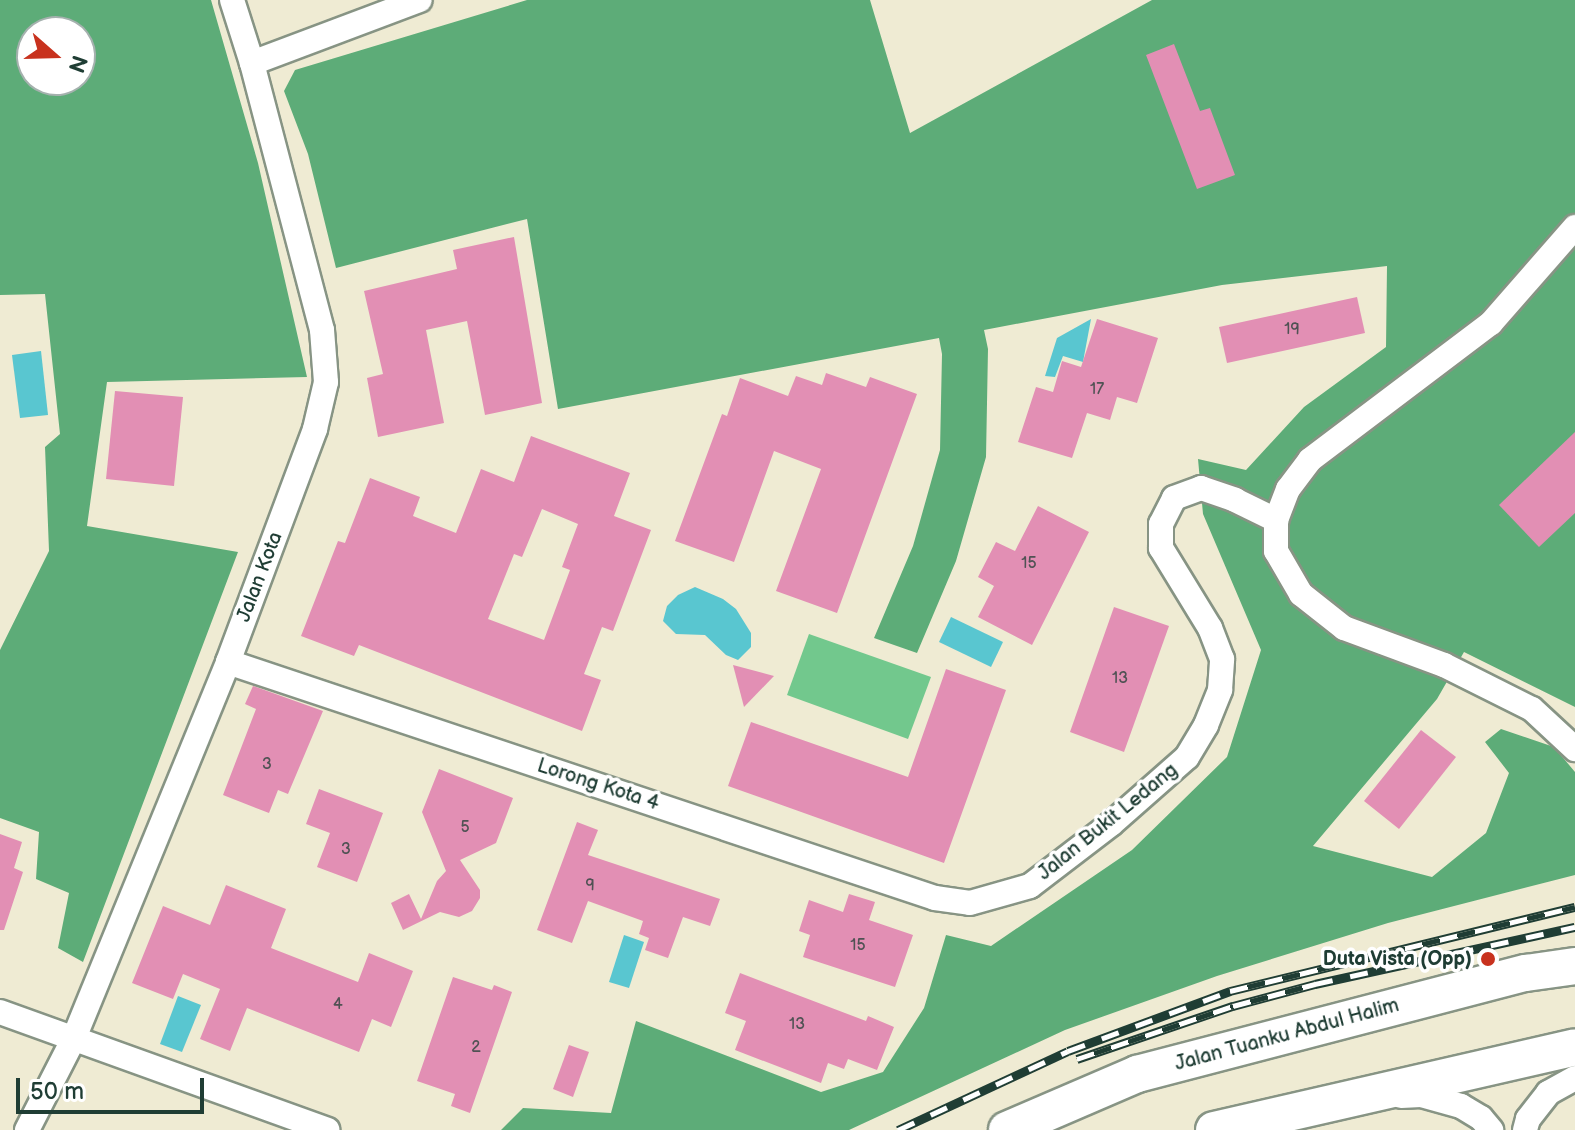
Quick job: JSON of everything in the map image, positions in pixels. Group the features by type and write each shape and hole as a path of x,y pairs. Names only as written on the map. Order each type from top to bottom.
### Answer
{"main road":[{"name":"Jalan Tuanku Abdul Halim","path":"1007,1130 1137,1074 1526,973 1575,966"},
{"path":"1214,1130 1575,1047"}],"street":[{"name":"Jalan Kota","path":"27,1130 74,1038 228,662 315,429 326,382 322,330 252,63 232,0"},
{"path":"252,63 420,0"},
{"path":"1575,227 1491,323 1310,460 1288,489 1276,520 1276,551 1301,594 1344,628 1444,665 1532,709 1575,749"},
{"name":"Jalan Bukit Ledang","path":"970,903 1030,886 1111,824 1187,757 1206,725 1220,690 1222,659 1210,628 1161,548 1161,524 1174,498 1201,488 1276,520"},
{"name":"Lorong Kota 4","path":"228,662 935,898 970,903"},
{"path":"0,1012 327,1130"},
{"path":"1525,1130 1528,1119 1548,1093 1575,1078"},
{"path":"1319,1104 1421,1095 1461,1106 1481,1118 1491,1130"}],"green space":[{"path":"0,0 211,0 258,163 307,377 107,382 87,526 238,552 83,962 58,948 69,893 36,879 39,832 0,818 0,650 49,551 45,447 60,434 45,294 0,295"},
{"path":"527,0 870,0 910,133 1152,0 1575,0 1575,707 1464,652 1437,699 1313,846 1432,877 1486,833 1509,773 1485,742 1501,729 1554,747 1575,772 1575,875 1388,923 1217,976 1065,1030 849,1130 501,1130 523,1108 611,1113 636,1021 821,1092 883,1072 924,1008 946,935 991,946 1132,850 1227,757 1261,650 1203,514 1198,459 1246,470 1304,407 1386,347 1387,266 1222,285 984,330 988,349 986,457 956,561 917,653 874,638 913,546 940,450 942,354 939,338 558,409 527,219 336,268 308,154 284,91 295,70"},
{"path":"809,634 931,677 908,739 787,695"}],"water":[{"path":"1091,319 1083,362 1063,356 1055,377 1045,376 1057,338"},
{"path":"41,351 48,415 20,418 12,355"},
{"path":"695,587 723,599 736,609 751,633 751,647 738,660 726,655 705,635 676,634 663,621 667,606 678,595"},
{"path":"951,617 1003,642 991,667 939,642"},
{"path":"624,935 644,942 629,988 609,982"},
{"path":"178,996 201,1005 182,1052 160,1044"}],"building":[{"path":"1174,44 1200,111 1210,108 1235,175 1197,189 1146,55"},
{"path":"514,237 542,403 485,415 467,321 426,330 444,423 378,437 367,378 383,374 364,291 457,269 453,250"},
{"path":"1357,297 1365,333 1227,363 1219,327"},
{"path":"1097,319 1158,338 1137,403 1117,397 1110,420 1087,413 1072,458 1018,442 1036,387 1053,392 1062,361 1081,367"},
{"path":"826,373 866,387 870,377 917,394 837,613 776,591 821,469 774,451 734,562 675,541 722,414 727,416 740,378 788,396 796,376 822,385"},
{"path":"115,391 183,397 174,486 106,479"},
{"path":"1575,432 1575,513 1539,547 1499,505"},
{"path":"531,436 630,473 614,516 651,530 613,631 602,627 584,674 601,680 582,731 359,645 354,656 301,636 338,541 345,543 370,478 420,497 413,516 456,533 481,469 514,482","holes":["542,509 578,524 562,567 570,570 544,640 488,619 514,554 522,557"]},
{"path":"1038,506 1089,532 1032,645 978,617 994,586 978,577 996,542 1015,551"},
{"path":"1114,607 1169,626 1124,752 1070,732"},
{"path":"733,665 774,676 744,707"},
{"path":"946,669 1006,690 944,863 728,786 751,722 908,777"},
{"path":"253,686 323,711 288,794 278,790 269,813 223,795 256,709 245,704"},
{"path":"1421,730 1456,757 1399,829 1364,801"},
{"path":"439,769 513,798 496,843 460,860 480,890 480,898 472,911 459,917 440,912 403,930 391,903 409,894 421,919 437,881 446,871 422,812"},
{"path":"319,789 383,813 357,882 317,867 330,833 306,824"},
{"path":"577,822 598,830 588,855 720,899 710,926 683,917 668,958 645,950 649,938 639,934 643,921 588,901 572,943 537,930"},
{"path":"0,834 22,842 14,868 23,872 4,930 0,930"},
{"path":"226,885 286,909 271,948 358,982 369,953 413,971 391,1027 372,1019 359,1052 247,1008 230,1051 200,1039 220,989 183,974 173,999 132,983 163,906 210,925"},
{"path":"849,894 875,902 869,920 913,935 895,987 803,957 810,935 799,931 809,900 843,912"},
{"path":"740,973 866,1021 868,1016 894,1027 877,1070 848,1059 844,1069 828,1063 821,1083 735,1050 746,1021 725,1013"},
{"path":"453,977 492,990 494,985 512,992 470,1113 451,1106 455,1094 417,1081"},
{"path":"569,1045 589,1052 573,1097 553,1089"}],"railway":[{"path":"898,1130 1068,1051 1230,991 1575,907"},
{"path":"1077,1059 1233,1006 1315,984 1575,927"}],"place":[{"name":"Duta Vista (Opp)","path":"1488,959"}]}
